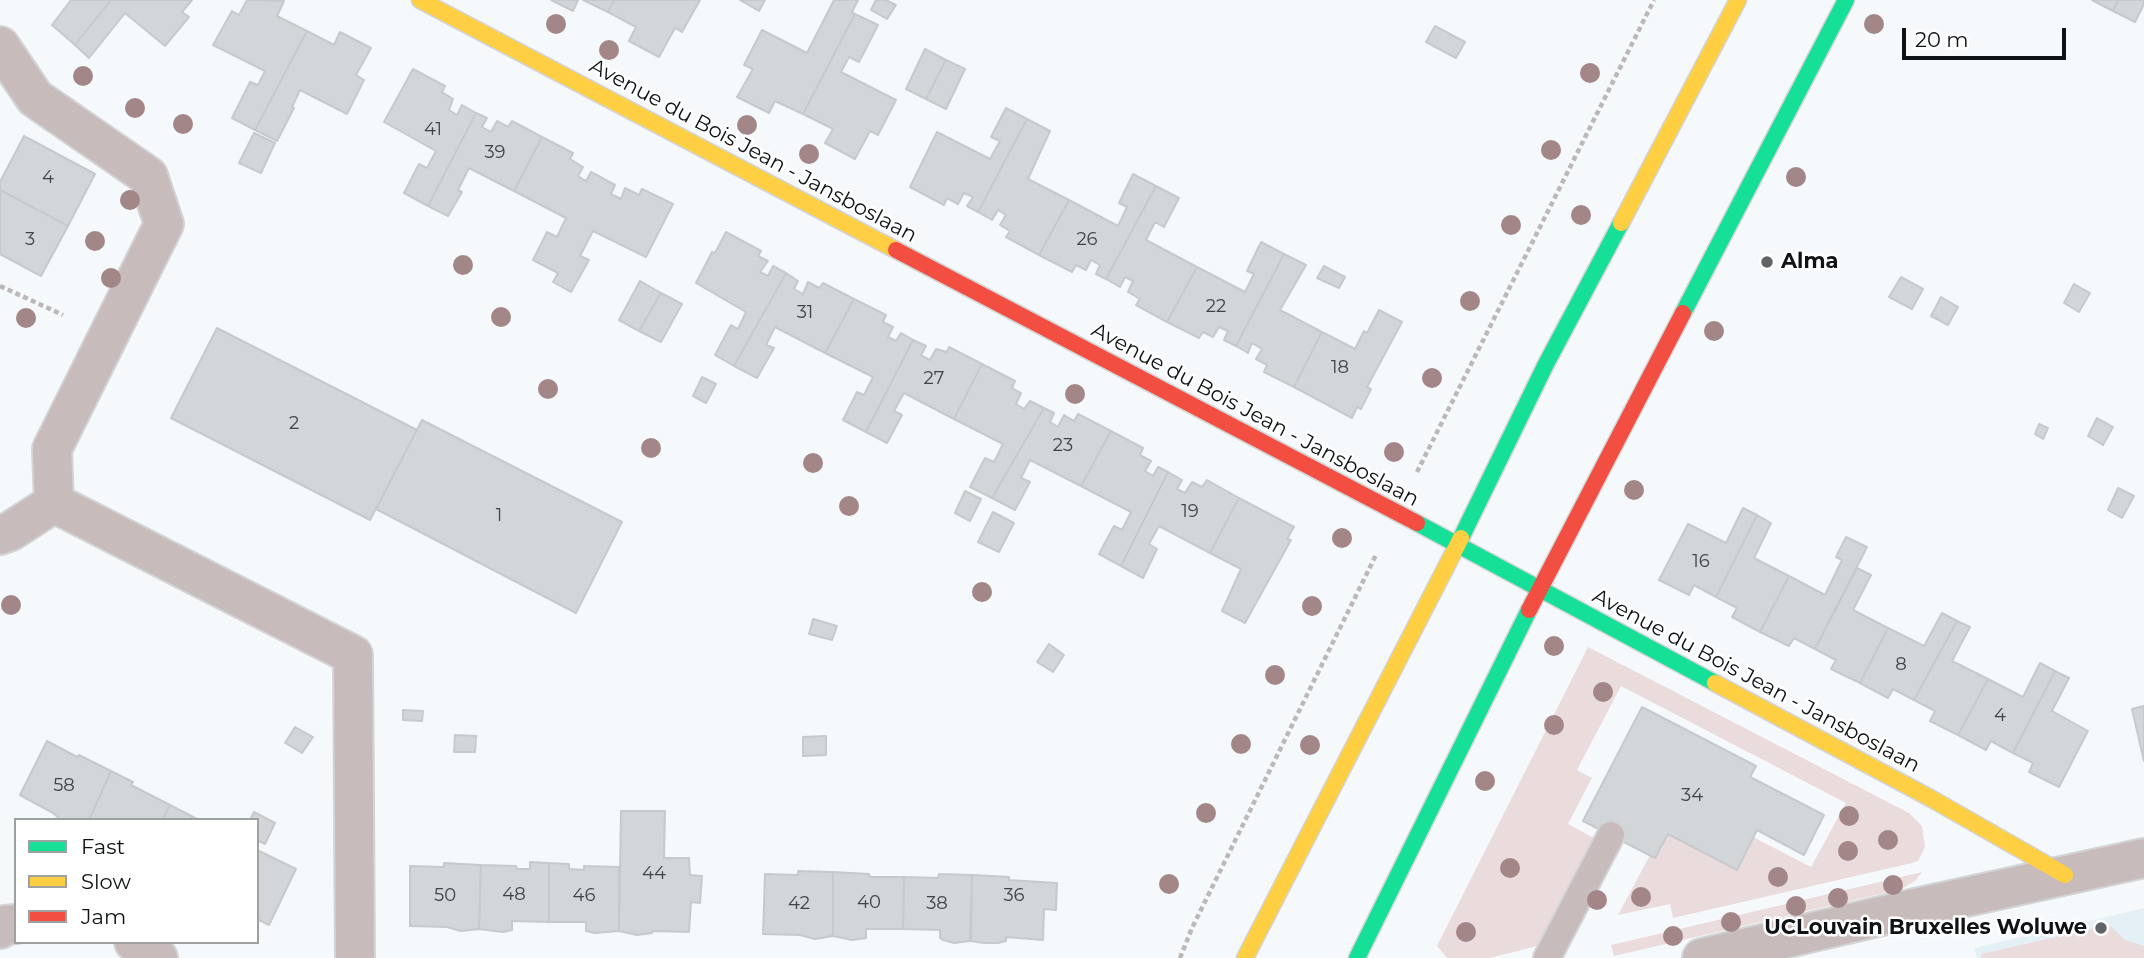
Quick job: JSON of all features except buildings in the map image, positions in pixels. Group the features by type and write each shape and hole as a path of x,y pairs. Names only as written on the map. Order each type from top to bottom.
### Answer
{"main road":[{"name":"Avenue du Bois Jean - Jansboslaan","path":"420,0 1458,544 1539,590 1919,792 2066,875"},
{"path":"1245,958 1458,544 1546,364 1738,0"},
{"path":"1357,958 1539,590 1846,0"}],"street":[{"path":"0,46 35,98 148,176 164,224 52,449 54,503"},
{"path":"0,535 11,531 54,503"},
{"path":"54,503 353,655 355,958"},
{"path":"1702,958 2144,858"},
{"path":"137,944 158,958"}],"lane":[{"path":"1547,958 1611,835"}],"path":[{"path":"0,286 108,337"}],"shaded area":[{"path":"1588,647 1909,813 1922,826 1925,847 1918,861 1673,918 1670,904 1618,915 1650,855 1668,834 1753,837 1811,867 1846,803 1621,686 1577,770 1592,778 1568,824 1594,838 1537,946 1490,958 1447,958 1437,946"},
{"path":"1922,872 1916,880 1902,889 1614,956 1611,945"},
{"name":"UCLouvain Bruxelles Woluwe","path":"2144,908 2144,958 1977,958 1974,948"},
{"name":"UCLouvain Bruxelles Woluwe","path":"2109,925 2125,940 2144,946 2144,958 1982,958 1981,954"}],"traffic: fast":[{"path":"1683,313 1846,0"},
{"path":"1461,538 1546,364 1621,223"},
{"path":"1417,523 1715,683"},
{"path":"1357,958 1529,610"}],"traffic: slow":[{"path":"420,0 896,250"},
{"path":"1621,223 1738,0"},
{"path":"1245,958 1461,538"},
{"path":"1715,683 1932,799 2065,875"}],"traffic: jam":[{"path":"896,250 1417,523"},
{"path":"1529,610 1683,313"}],"place":[{"name":"Alma","path":"1767,262"},
{"name":"UCLouvain Bruxelles Woluwe","path":"2101,928"}]}
